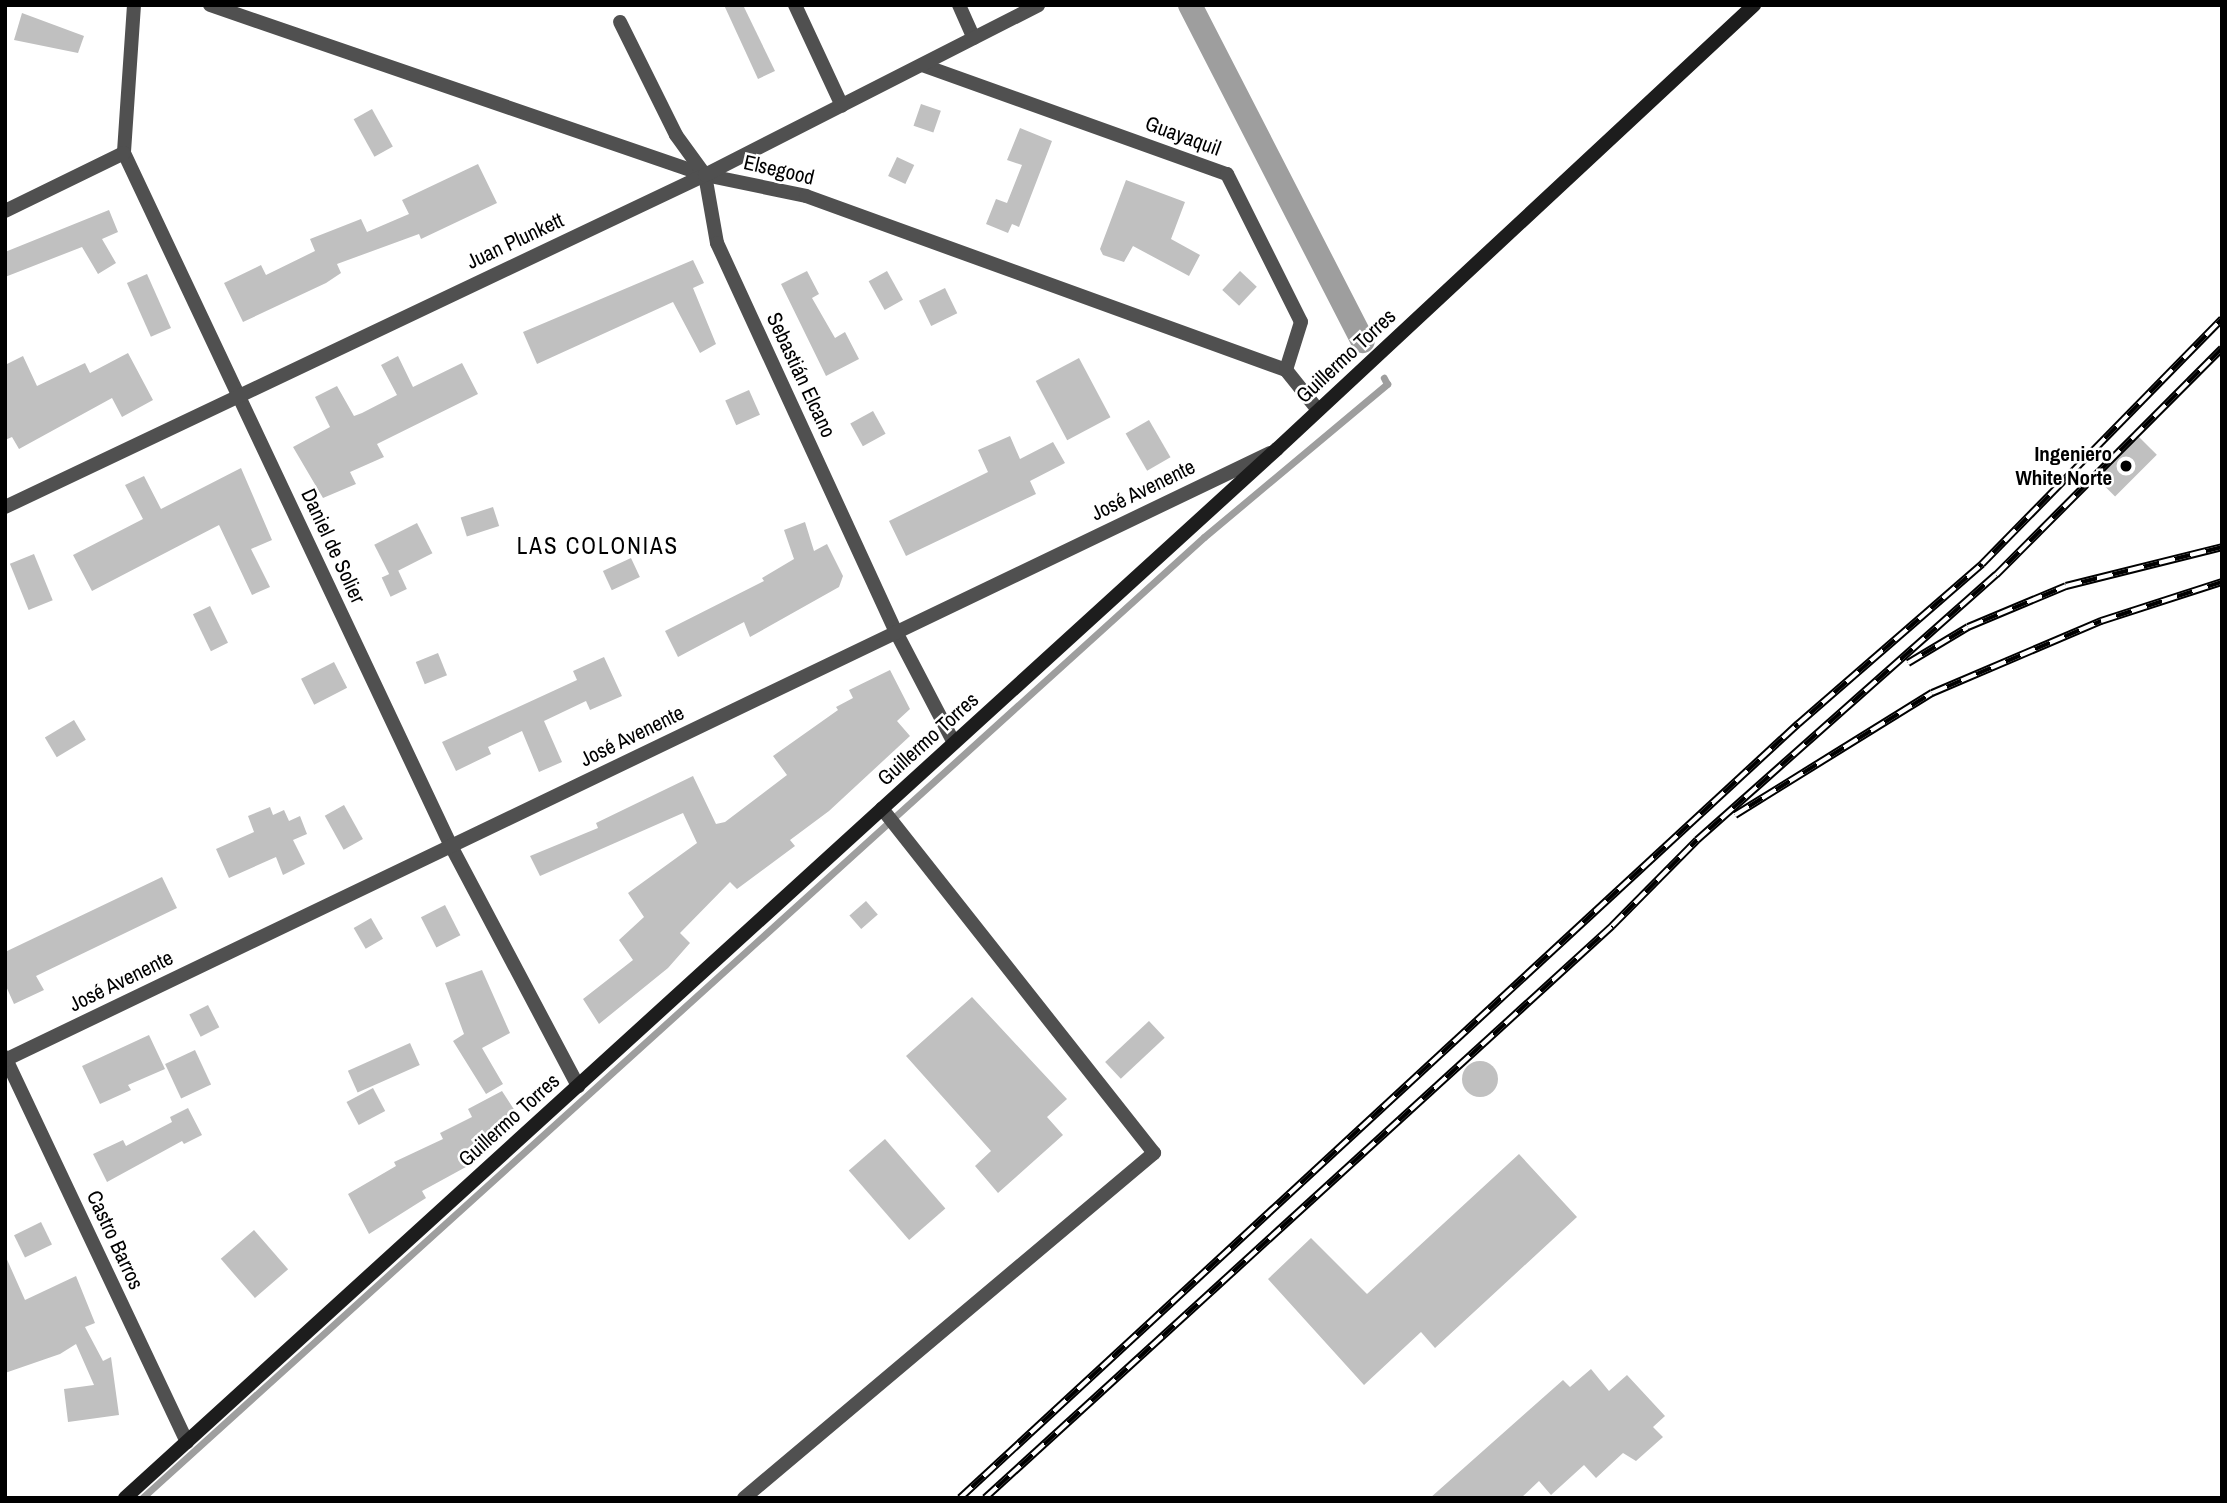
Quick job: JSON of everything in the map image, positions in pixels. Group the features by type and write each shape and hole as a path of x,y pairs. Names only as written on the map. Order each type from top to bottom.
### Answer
{"main road":[{"name":"Guillermo Torres","path":"125,1498 1277,449 1754,5"}],"street":[{"name":"Daniel de Solier","path":"134,5 124,153 452,846 578,1086"},
{"name":"Elsegood","path":"210,5 705,175 806,196 1286,370"},
{"path":"795,5 842,106"},
{"path":"959,5 974,38"},
{"name":"Juan Plunkett","path":"5,507 705,175 1038,5"},
{"name":"Sebastián Elcano","path":"620,22 676,135 705,175 717,243 896,632 954,744"},
{"name":"Guayaquil","path":"922,65 1227,174 1301,321 1286,370"},
{"path":"5,211 124,153"},
{"path":"1286,370 1318,410"},
{"name":"José Avenente","path":"6,1059 1277,449"},
{"path":"744,1498 1154,1153 883,808"},
{"name":"Castro Barros","path":"6,1059 187,1442"}],"building":[{"path":"724,5 743,5 775,71 758,79"},
{"path":"22,13 84,36 78,53 14,40"},
{"path":"921,104 941,111 933,133 914,126"},
{"path":"372,109 393,147 374,157 354,119"},
{"path":"1020,128 1052,141 1019,227 1012,224 1008,233 986,224 996,199 1007,203 1022,165 1007,160"},
{"path":"897,157 914,165 905,184 888,176"},
{"path":"478,164 497,203 421,239 419,234 337,264 341,273 326,283 243,322 224,283 261,265 266,275 315,251 310,239 361,219 367,232 409,214 402,200"},
{"path":"1126,180 1185,202 1171,239 1200,255 1189,276 1133,246 1124,262 1103,255 1100,249"},
{"path":"109,210 118,232 102,239 116,263 98,274 82,247 5,277 5,252"},
{"path":"693,260 704,283 693,288 716,344 700,353 673,302 537,364 523,332"},
{"path":"807,271 819,294 812,298 835,338 845,332 859,359 826,376 781,284"},
{"path":"887,271 903,300 885,310 869,281"},
{"path":"1240,271 1257,287 1239,306 1222,290"},
{"path":"147,274 171,328 151,337 127,283"},
{"path":"945,288 957,313 931,326 919,301"},
{"path":"128,353 153,400 122,417 112,398 19,449 12,437 5,440 5,365 23,356 37,386 85,363 90,373"},
{"path":"398,356 413,387 462,363 478,394 377,444 384,457 350,472 356,484 323,498 293,447 330,427 315,397 337,386 354,416 362,413 397,395 381,365"},
{"path":"1079,358 1110,417 1067,440 1036,381"},
{"path":"749,390 760,415 736,425 725,401"},
{"path":"873,411 886,434 863,446 850,424"},
{"path":"1149,420 1170,457 1147,471 1126,434"},
{"name":"Ingeniero White Norte","path":"2137,435 2157,455 2115,497 2095,477"},
{"path":"1010,436 1020,459 1053,442 1065,463 1030,481 1036,494 906,556 889,521 988,472 978,450"},
{"path":"241,468 272,540 251,549 270,587 252,595 219,525 92,591 73,555 143,519 125,485 144,476 161,509"},
{"path":"493,507 499,526 467,537 461,518"},
{"path":"805,522 814,551 827,544 843,576 839,587 750,637 744,622 678,657 665,631 764,581 762,578 794,559 784,530"},
{"path":"417,523 432,553 390,575 374,545"},
{"path":"34,554 53,600 29,610 10,564"},
{"path":"631,558 640,577 612,590 603,571"},
{"path":"398,570 407,589 391,597 382,578"},
{"path":"210,606 228,643 211,651 193,614"},
{"path":"438,653 447,675 425,684 416,662"},
{"path":"604,657 622,696 590,710 586,701 544,721 562,762 539,772 522,731 488,747 491,754 456,771 442,742 577,680 573,671"},
{"path":"334,662 347,688 314,705 301,679"},
{"path":"890,670 910,709 897,721 910,736 829,811 790,840 795,846 737,889 730,882 680,933 690,943 668,968 599,1024 583,999 633,960 619,940 644,917 628,893 697,843 683,813 540,876 530,856 598,828 596,823 693,776 716,824 725,822 787,775 773,756 838,710 836,707 853,698 849,690"},
{"path":"74,720 86,740 57,757 45,738"},
{"path":"344,805 363,839 344,850 325,816"},
{"path":"270,807 273,815 284,810 289,821 300,816 307,834 293,840 305,864 283,875 276,857 229,878 216,849 254,832 248,816"},
{"path":"162,877 177,908 36,976 44,990 14,1004 5,984 5,952"},
{"path":"866,901 878,915 861,929 849,915"},
{"path":"445,905 460,935 436,948 421,917"},
{"path":"371,918 383,939 366,949 354,928"},
{"path":"482,970 510,1033 482,1048 503,1084 486,1094 453,1041 464,1034 445,983"},
{"path":"972,997 1067,1099 1047,1117 1063,1135 998,1193 975,1166 991,1151 906,1056"},
{"path":"208,1005 219,1027 201,1037 189,1015"},
{"path":"1149,1021 1165,1038 1121,1079 1105,1062"},
{"path":"149,1035 165,1069 128,1085 131,1090 100,1104 82,1066"},
{"path":"410,1043 420,1065 358,1093 348,1071"},
{"path":"195,1050 211,1084 181,1098 165,1064"},
{"path":"1480,1061 1493,1066 1498,1079 1493,1092 1480,1097 1467,1092 1462,1079 1467,1066"},
{"path":"373,1088 385,1111 359,1125 347,1102"},
{"path":"502,1091 517,1114 493,1128 496,1134 469,1149 475,1162 422,1191 426,1198 369,1234 348,1194 396,1166 394,1162 443,1139 440,1133 472,1117 468,1109"},
{"path":"188,1108 202,1135 184,1144 182,1141 107,1182 93,1154 123,1140 126,1146 172,1122 170,1117"},
{"path":"885,1139 945,1208 909,1240 849,1170"},
{"path":"1519,1154 1577,1217 1435,1348 1421,1332 1364,1385 1268,1279 1311,1238 1367,1294"},
{"path":"41,1222 52,1244 25,1258 14,1235"},
{"path":"254,1230 288,1269 255,1298 221,1259"},
{"path":"5,1255 25,1300 76,1276 95,1323 85,1327 103,1361 111,1357 119,1415 68,1422 64,1389 94,1385 76,1344 60,1354 5,1373"},
{"path":"1591,1369 1609,1391 1627,1375 1665,1416 1653,1427 1663,1437 1636,1461 1623,1453 1596,1478 1584,1465 1551,1495 1539,1481 1521,1498 1430,1498 1563,1380 1570,1387"}],"waterway":[{"path":"1190,5 1363,341"},
{"path":"142,1498 1204,537 1387,384 1384,378"}],"railway":[{"path":"960,1498 1798,724 1982,564 2222,319"},
{"path":"985,1498 1612,926 1697,840 1996,575 2222,348"},
{"path":"1908,663 1968,627 2066,586 2222,547"},
{"path":"1735,815 1932,693 2101,621 2222,582"},
{"path":"1850,1359 1871,1365 1881,1375 1887,1396 1881,1417 1871,1427 1850,1433 1829,1427 1819,1417 1813,1396 1819,1375 1829,1365 1850,1359"}],"place":[{"name":"Ingeniero White Norte","path":"2126,466"}],"district":[{"name":"LAS COLONIAS","path":"598,546"}]}
